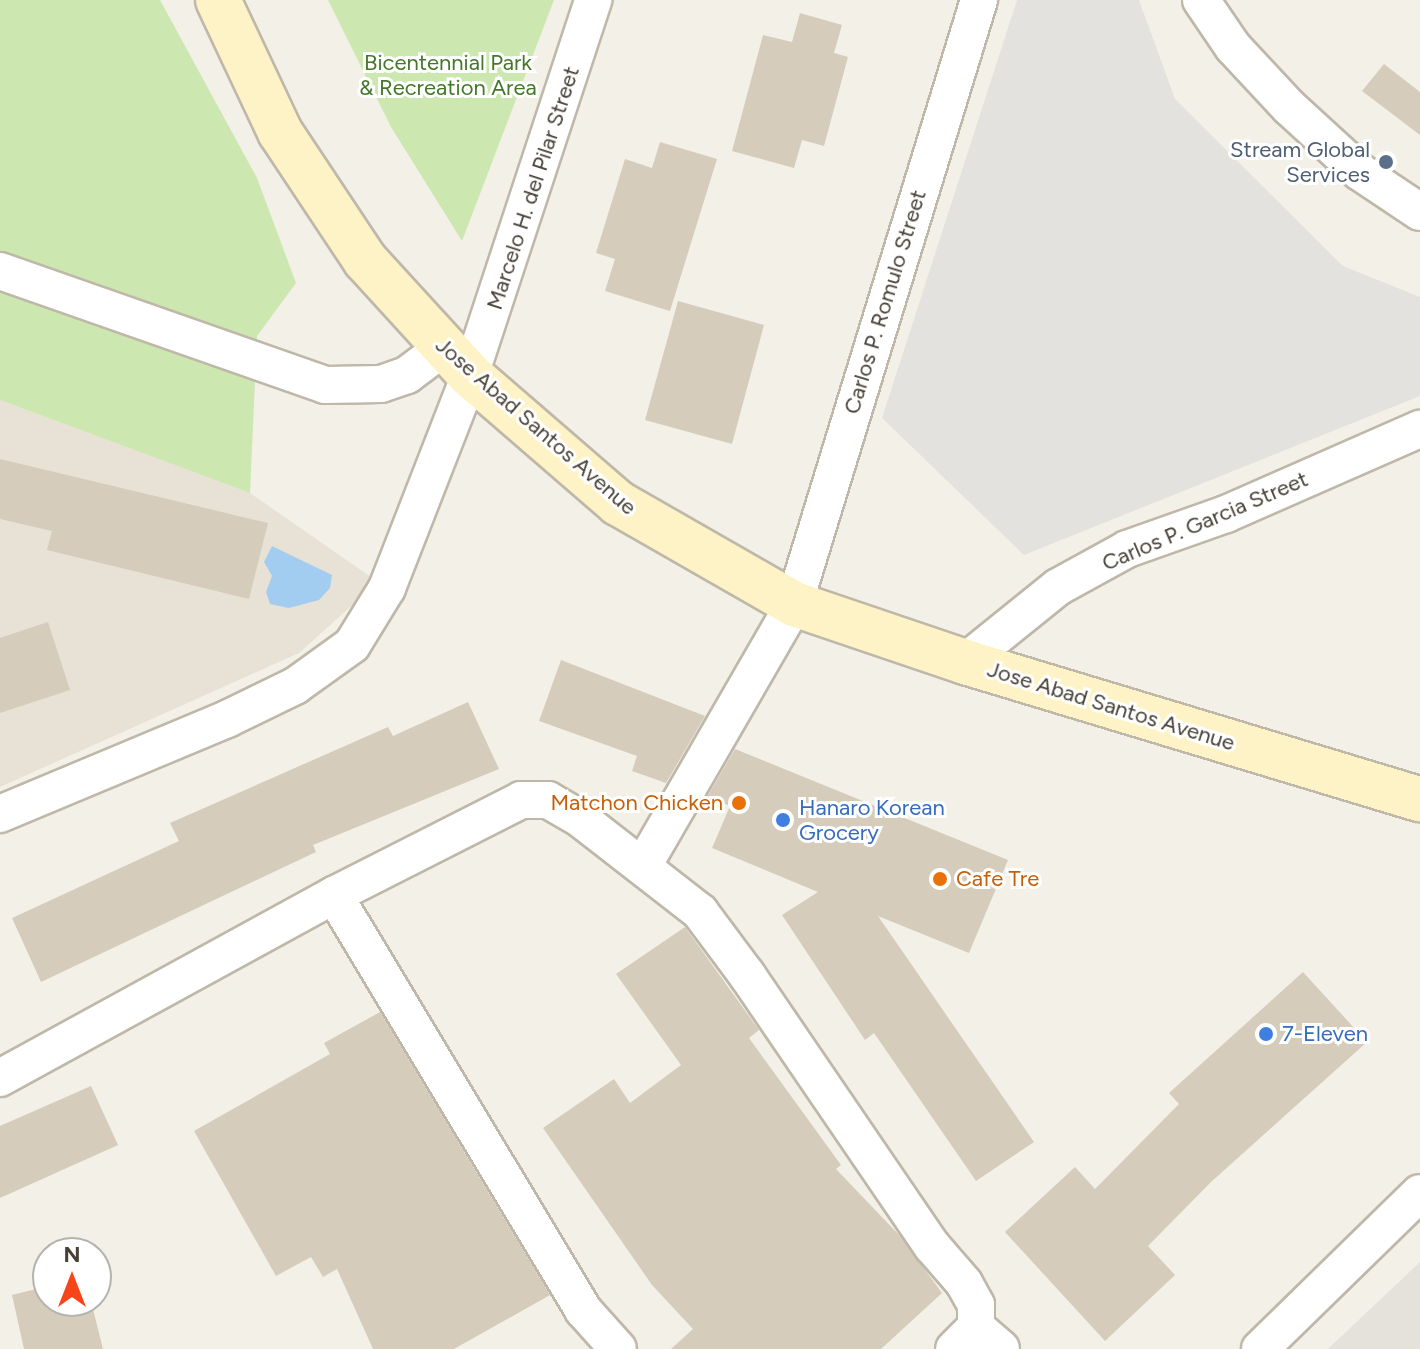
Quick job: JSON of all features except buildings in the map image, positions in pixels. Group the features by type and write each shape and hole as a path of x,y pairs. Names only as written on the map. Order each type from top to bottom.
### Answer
{"main road":[{"name":"Jose Abad Santos Avenue","path":"218,0 280,132 365,260 457,362 618,503 794,604 965,662 1420,799"}],"street":[{"name":"Marcelo H. del Pilar Street","path":"0,814 227,719 295,686 352,645 387,588 457,362 593,0"},
{"name":"Carlos P. Romulo Street","path":"643,866 794,604 979,0"},
{"path":"1201,0 1233,47 1289,107 1360,172 1420,212"},
{"path":"0,271 325,385 381,384 457,362"},
{"name":"Carlos P. Garcia Street","path":"965,662 1058,587 1127,549 1226,514 1420,429"},
{"path":"0,1078 334,895 521,800 548,800 643,866 700,912 747,975 932,1246 964,1283 976,1305 977,1342"},
{"path":"334,895 575,1297 618,1349"},
{"path":"1260,1349 1420,1193"}],"shaded area":[{"path":"1017,0 1139,0 1175,99 1343,266 1420,297 1420,396 1024,555 882,418"},
{"path":"0,400 250,493 378,582 299,653 0,787"},
{"path":"1420,1262 1420,1349 1328,1349"}],"green space":[{"path":"0,0 160,0 257,178 296,283 257,336 250,493 0,400"},
{"name":"Bicentennial Park & Recreation Area","path":"328,0 554,0 462,241 391,127"}],"water":[{"path":"272,546 332,575 330,588 319,600 289,608 270,604 266,592 272,576 264,562"}],"place":[{"name":"Stream Global Services","path":"1386,162"},
{"name":"Matchon Chicken","path":"739,803"},
{"name":"Hanaro Korean Grocery","path":"783,820"},
{"name":"Cafe Tre","path":"940,879"},
{"name":"7-Eleven","path":"1266,1034"}]}
